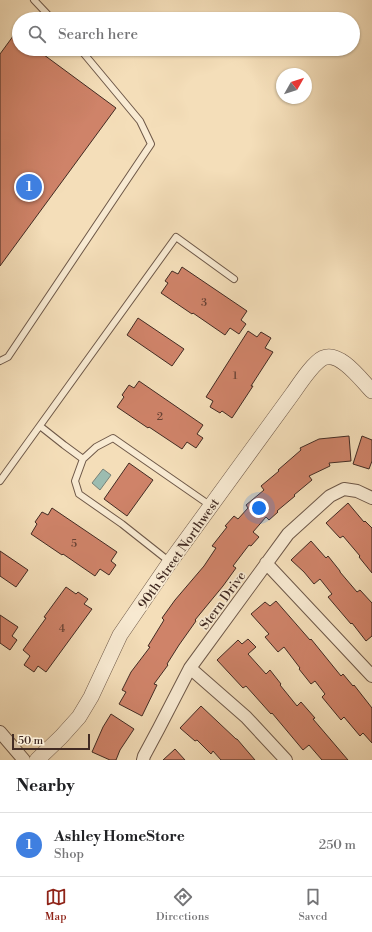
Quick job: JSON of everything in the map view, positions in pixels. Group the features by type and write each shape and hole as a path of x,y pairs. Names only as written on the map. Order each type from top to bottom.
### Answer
{"street":[{"name":"90th Street Northwest","path":"37,760 79,717 91,697 120,635 170,562 313,366 324,357 331,357 340,360 347,365 372,391"},
{"name":"Stern Drive","path":"144,760 144,756 160,728 190,668 288,534 330,496 344,489 357,491 372,498"},
{"path":"266,563 372,676"},
{"path":"190,668 246,717 286,760"},
{"path":"0,732 24,760"}],"lane":[{"path":"34,0 45,12"},
{"path":"0,361 8,357 151,144 140,121 86,56"},
{"path":"0,481 176,237 234,279"},
{"path":"40,426 83,459"},
{"path":"170,562 122,524 79,494 75,481 83,459 96,447 113,438 211,506"}],"shaded area":[{"path":"103,469 111,475 100,490 92,483"}],"building":[{"path":"12,38 12,56 45,56 116,108 0,266 0,54"},
{"path":"182,267 247,311 241,320 246,324 239,334 230,328 225,335 161,293 168,283 165,281 172,271 178,274"},
{"path":"138,318 184,349 172,366 127,335"},
{"path":"248,331 257,337 261,332 271,338 265,348 273,352 232,418 222,411 220,413 210,407 213,401 206,397"},
{"path":"139,381 203,425 197,434 203,438 196,448 187,442 182,449 117,407 124,397 122,395 129,385 134,388"},
{"path":"349,436 351,461 329,463 330,466 309,476 312,480 294,495 295,496 269,520 266,517 253,532 259,537 251,546 249,545 233,566 236,568 195,620 196,621 167,664 168,665 154,684 157,685 142,716 119,704 126,692 122,690 131,672 150,647 148,646 164,620 162,618 204,566 216,548 212,546 227,527 225,526 234,516 238,519 248,508 246,505 264,490 261,486 301,450 300,448 319,439"},
{"path":"362,436 372,440 372,461 369,469 353,464"},
{"path":"129,463 153,480 127,516 104,499"},
{"path":"348,503 364,522 365,521 372,528 372,573 343,536 340,538 326,523"},
{"path":"52,508 117,552 111,561 116,565 109,575 100,569 95,576 31,534 37,524 35,522 42,512 48,515"},
{"path":"311,541 326,558 328,556 357,592 360,590 372,603 372,636 366,641 328,597 332,594 320,579 314,584 291,560"},
{"path":"0,551 28,570 16,587 0,576"},
{"path":"66,587 76,594 78,592 88,599 84,604 92,609 46,672 38,666 34,672 24,665 30,656 23,650 46,618 44,617"},
{"path":"276,601 310,640 311,639 341,676 343,674 353,686 354,685 372,708 372,743 363,733 360,736 344,717 341,720 322,697 325,694 315,681 311,684 284,647 278,652 265,637 269,634 251,614 265,602 270,606"},
{"path":"0,615 18,627 12,636 17,640 10,650 0,643"},
{"path":"248,639 256,647 248,654 266,674 270,670 297,706 301,702 315,718 313,719 348,760 322,760 309,745 303,750 272,713 271,714 246,686 243,688 217,660 238,640 242,644"},
{"path":"201,706 237,739 255,760 221,760 213,751 211,754 197,740 195,741 180,728"},
{"path":"111,714 134,729 120,750 116,760 110,760 92,752 103,727"},
{"path":"175,749 185,760 163,760"}],"place":[{"name":"Ashley HomeStore","path":"29,187"}]}
